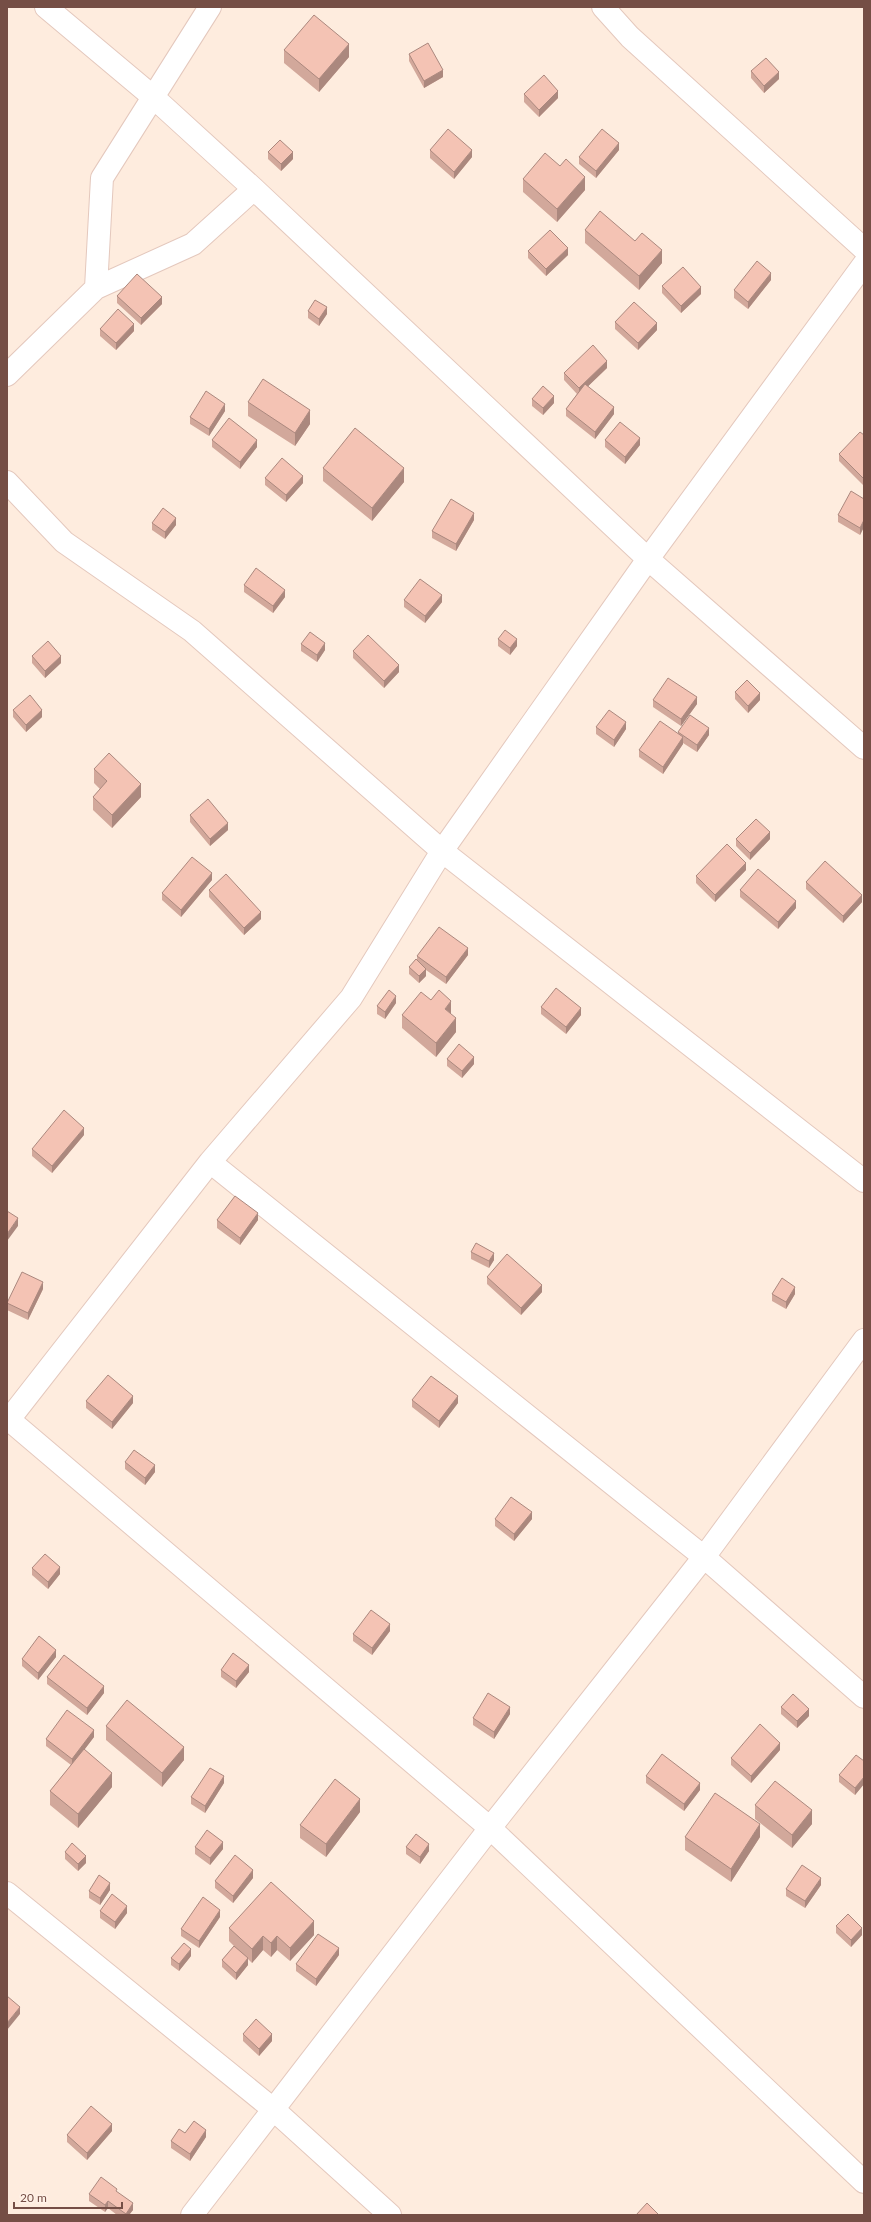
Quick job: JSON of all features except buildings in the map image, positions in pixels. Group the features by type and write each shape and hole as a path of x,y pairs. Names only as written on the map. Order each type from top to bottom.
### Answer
{"street":[{"path":"46,7 152,96 254,188 648,559 864,748"},
{"path":"96,288 102,178 152,96 210,7"},
{"path":"603,7 636,42 864,249"},
{"path":"7,376 96,288 193,244 254,188"},
{"path":"864,264 648,559 442,851 351,998 210,1162 8,1420 490,1828 864,2182"},
{"path":"7,482 64,542 192,631 442,851 864,1181"},
{"path":"210,1162 704,1557 864,1697"},
{"path":"192,2215 490,1828 704,1557 864,1340"},
{"path":"7,1893 273,2109 390,2215"}]}
